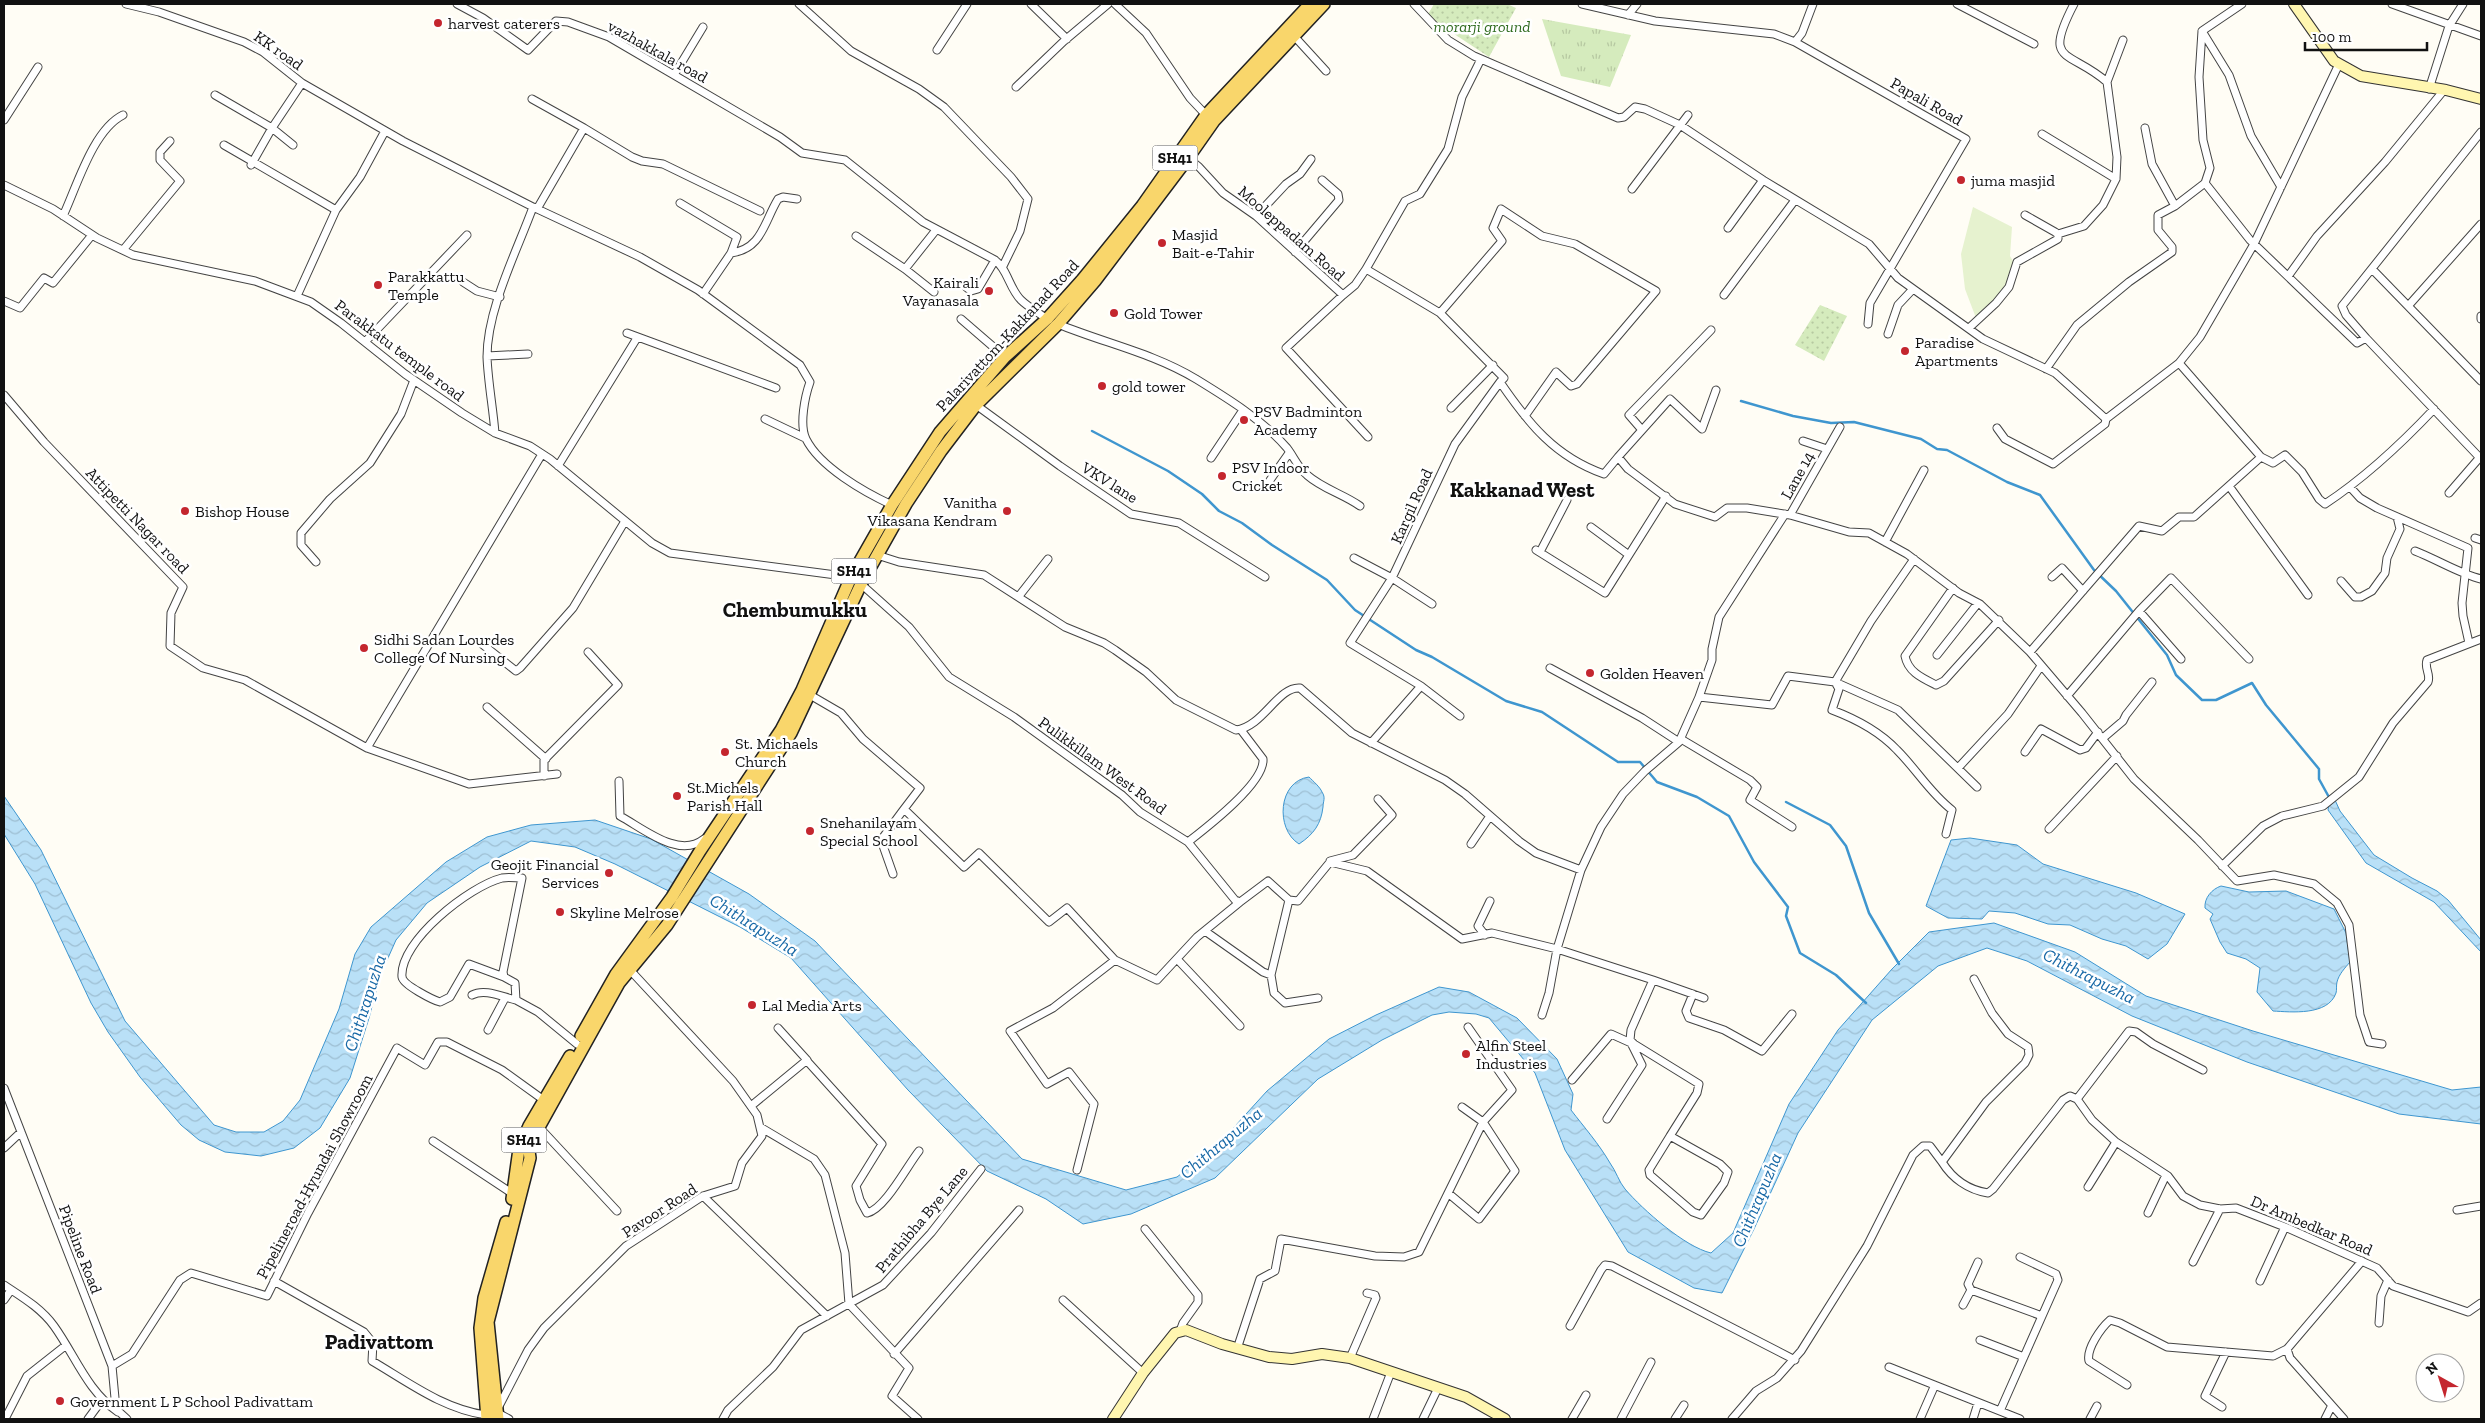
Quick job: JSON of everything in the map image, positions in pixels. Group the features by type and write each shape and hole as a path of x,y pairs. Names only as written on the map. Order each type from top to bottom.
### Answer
{"main road":[{"name":"Palarivattom-Kakkanad Road","path":"677,900 700,851 781,730 802,690 851,577 892,506 906,494 940,432 1005,357 1053,321 1114,243 1206,115 1310,4"},
{"path":"490,1417 488,1322 530,1158 529,1151 539,1128 619,983 667,926 677,900 712,858 791,734 861,584 906,494 976,405 1053,321 1095,281 1214,121 1324,4"},
{"path":"2294,4 2334,61 2361,76 2429,89 2444,90 2481,99"},
{"name":"SH41","path":"490,1417 480,1328 484,1298 513,1194 520,1149 529,1126 616,974 677,900"},
{"path":"1113,1419 1143,1373 1175,1333 1186,1330 1236,1349 1282,1359 1322,1354 1350,1358 1466,1397 1505,1419"}],"street":[{"name":"KK road","path":"126,4 159,12 244,42 263,52 302,83 385,131 535,208 640,257 703,294 800,366 810,382 803,402 805,438"},
{"name":"vazhakkala road","path":"457,4 482,18 528,50 556,21 568,22 609,36 780,137 802,153 845,160 936,230 996,260 1004,266"},
{"path":"799,4 851,51 919,89 944,107 1011,177 1028,199 1020,231 1004,266 1010,284 1021,300 1053,321 1093,338 1124,346 1194,378 1243,410 1262,425 1290,453 1306,475 1324,488 1343,494 1360,506"},
{"path":"937,50 967,4"},
{"path":"1031,4 1067,39"},
{"path":"1016,87 1108,4"},
{"path":"1115,4 1146,33 1190,98 1206,115"},
{"path":"1414,4 1448,40 1481,59 1618,118 1624,117 1635,107 1645,109 1680,125 1763,180 1869,244 1890,269 1913,289 1982,339 2054,373 2106,419"},
{"path":"1582,4 1656,21 1774,34 1795,42 1802,33 1813,4"},
{"path":"1628,15 1637,4"},
{"path":"1957,4 2034,44"},
{"path":"2074,4 2061,28 2058,39 2060,48 2068,58 2107,82"},
{"path":"2202,31 2242,4"},
{"path":"2392,4 2481,36"},
{"path":"2429,89 2449,26 2463,4"},
{"path":"674,75 703,27"},
{"path":"2046,369 2077,326 2097,307 2172,252 2172,247 2158,230 2156,221 2158,215 2175,206 2205,183 2210,168 2203,140 2200,86 2202,31"},
{"path":"2202,31 2228,75 2251,136 2282,186"},
{"path":"1294,36 1326,70"},
{"path":"1969,328 2010,287 2017,262 2054,242 2058,234 2084,226 2103,205 2116,179 2117,157 2107,82 2124,40"},
{"name":"Papali Road","path":"1795,42 1966,139 1890,269"},
{"path":"1366,269 1406,201 1420,194 1448,149 1462,97 1481,59"},
{"path":"1997,428 2005,439 2053,464 2106,424 2106,419 2179,363 2200,337 2254,244 2339,64"},
{"path":"4,120 38,67"},
{"path":"252,162 302,83"},
{"path":"2289,275 2317,236 2385,162 2444,90"},
{"path":"215,95 272,128 293,145"},
{"path":"532,99 632,157 642,161 663,164 760,210"},
{"path":"63,216 99,138 109,124 123,115"},
{"path":"1632,189 1688,115"},
{"path":"495,433 487,356 490,330 500,297 535,208 584,128"},
{"path":"2145,128 2152,164 2175,206"},
{"path":"297,296 336,210 360,177 385,131"},
{"path":"2450,493 2481,457 2366,338 2346,315 2342,306 2481,132"},
{"path":"2042,134 2116,179"},
{"path":"123,250 180,181 160,160 160,152 170,141"},
{"path":"224,145 336,210"},
{"name":"Mooleppadam Road","path":"1188,158 1224,193 1256,216 1343,295 1355,285 1366,269 1440,313 1504,378 1500,382 1524,416 1556,449 1587,468 1604,474 1618,458"},
{"path":"1256,216 1286,184 1300,174 1310,159"},
{"path":"1296,252 1339,200 1338,194 1322,180"},
{"path":"1728,228 1763,180"},
{"path":"2205,183 2254,244 2289,275 2357,343 2366,338"},
{"name":"Parakkatu temple road","path":"4,185 63,216 92,235 133,255 255,281 311,302 414,380 495,433 530,446 542,454 652,543 670,553 851,577"},
{"path":"731,253 743,251 755,242 778,199 783,196 797,199"},
{"path":"1724,295 1795,200"},
{"path":"680,203 737,237 731,253 703,294"},
{"path":"1440,313 1502,241 1493,228 1501,209 1542,236 1575,244 1656,291 1577,384 1571,386 1556,372 1524,416"},
{"path":"2025,215 2058,234"},
{"path":"2409,305 2481,224"},
{"path":"905,269 936,230"},
{"path":"4,301 20,308 44,278 53,283 92,235"},
{"path":"365,342 467,236"},
{"path":"856,236 905,269 934,292"},
{"path":"966,287 971,291 978,289 996,260"},
{"path":"1868,324 1870,303 1890,269"},
{"path":"2372,269 2409,305 2481,382"},
{"path":"463,282 478,291 500,297"},
{"path":"1888,334 1898,305 1913,289"},
{"path":"1343,295 1286,348 1368,437"},
{"path":"961,319 1005,357"},
{"path":"1618,458 1642,430 1629,415 1711,330"},
{"path":"627,333 776,388"},
{"path":"558,466 637,338"},
{"path":"487,356 528,354"},
{"path":"2179,363 2260,457 2273,463 2285,455 2302,472 2318,499 2325,504 2350,487 2406,439 2434,410"},
{"path":"1451,408 1492,365"},
{"path":"316,562 301,545 301,534 330,499 370,463 401,414 414,380"},
{"name":"Kargil Road","path":"1421,686 1350,643 1392,578 1455,444 1500,382"},
{"path":"1618,458 1670,399 1702,429 1716,390"},
{"name":"Attipetti Nagar road","path":"4,395 44,442 183,587 171,613 170,646 203,668 245,680 367,748"},
{"name":"VKV lane","path":"976,405 1060,466 1132,514 1179,523 1265,577"},
{"path":"1211,458 1243,410"},
{"path":"765,419 805,438 819,458 859,488 892,506"},
{"name":"Lane 14","path":"1680,740 1699,697 1712,660 1712,649 1720,617 1787,515 1840,427"},
{"name":"Lane 14","path":"1803,440 1827,449"},
{"path":"1268,482 1290,453"},
{"path":"542,454 367,748 469,784 557,774"},
{"path":"2030,652 2139,526 2162,531 2179,517 2194,517 2260,457"},
{"path":"1618,458 1628,469 1675,504 1715,517 1727,508 1747,508 1787,515 1849,532 1869,532 1978,603 1999,620 2030,652 2103,738 2134,779 2184,826 2237,881 2274,874 2314,884 2337,903 2349,925 2360,1016 2369,1042 2382,1044"},
{"path":"1885,542 1924,470"},
{"path":"2229,486 2308,595"},
{"path":"2350,487 2360,498 2396,517 2465,544 2468,548 2463,616 2469,643"},
{"path":"1567,500 1538,551 1606,593 1666,496"},
{"path":"2340,581 2355,597 2361,597 2372,591 2385,573 2387,558 2400,529 2396,517"},
{"path":"482,644 516,671 520,668 572,608 625,521"},
{"path":"1591,527 1629,555"},
{"path":"2415,550 2452,566 2466,575 2481,579"},
{"path":"877,555 926,567 978,573 1019,596 1065,628 1104,643 1146,672 1176,700 1232,729 1241,730 1257,721 1290,689 1298,688 1305,690 1349,731 1448,782 1536,853 1581,870"},
{"path":"1354,558 1392,578 1432,604"},
{"path":"1019,596 1048,559"},
{"path":"1835,682 1871,621 1914,560"},
{"path":"2052,577 2062,568 2083,591"},
{"path":"2067,696 2136,614 2171,578 2249,659"},
{"name":"Pulikkillam West Road","path":"861,584 909,627 949,678 1014,717 1122,795 1140,812 1188,842 1232,898 1240,902"},
{"path":"1953,588 1905,656 1907,666 1922,678 1936,686 1944,681 1999,620"},
{"path":"1937,654 1978,603"},
{"path":"2136,614 2181,659"},
{"path":"2222,866 2263,826 2282,816 2308,811 2326,804 2359,777 2393,723 2428,682 2430,678 2425,666 2427,660 2481,639"},
{"path":"544,776 544,760 618,685 588,652"},
{"path":"1958,768 2008,714 2041,666"},
{"path":"1550,668 1750,780 1757,787 1750,800 1792,827"},
{"path":"1699,697 1772,705 1788,676 1835,682 1898,710 1977,787"},
{"path":"1835,682 1839,689 1832,710 1853,717 1896,749 1925,785 1952,810 1946,834"},
{"path":"2103,738 2123,721 2126,714 2152,682"},
{"path":"1370,742 1421,686 1460,716"},
{"path":"810,695 841,713 863,739 920,788 881,840 893,874"},
{"path":"487,707 546,759"},
{"path":"2025,752 2041,729 2080,750 2086,748 2098,732"},
{"path":"1188,842 1222,816 1242,795 1260,770 1263,759 1241,730"},
{"path":"1542,1015 1549,993 1557,949 1581,870 1601,827 1623,794 1647,769 1680,740"},
{"path":"2049,829 2117,756"},
{"path":"618,781 620,816 661,839 685,847 696,845 713,832"},
{"path":"904,810 964,867 979,854 1049,922 1067,908 1115,960 1157,980 1205,931 1268,881 1289,900 1298,901 1330,862 1354,855 1392,814 1378,799"},
{"path":"1471,844 1490,816"},
{"path":"1330,862 1367,871 1462,939 1492,933 1557,949 1704,998"},
{"path":"504,977 503,972 522,878 502,878 469,893 446,910 429,925 406,956 402,976 404,981 424,995 440,1002 450,997 469,964 515,983 516,1000"},
{"path":"1289,900 1271,975 1274,993 1285,1003 1318,998"},
{"path":"1485,935 1478,926 1490,901"},
{"path":"1205,931 1263,972 1271,975"},
{"path":"1177,959 1240,1026"},
{"path":"1077,1170 1089,1131 1094,1104 1069,1072 1047,1084 1010,1032 1053,1008 1115,960"},
{"path":"630,970 733,1081 752,1106 760,1127 814,1159 825,1175 845,1253 850,1304 894,1354 909,1368 892,1396 918,1419"},
{"path":"1942,1162 1986,1102 2025,1063 2029,1055 2028,1047 2008,1034 1992,1013 1974,979"},
{"path":"1607,1119 1642,1065 1629,1037 1652,980"},
{"path":"472,996 478,992 516,1000 538,1012 577,1044"},
{"path":"1693,994 1686,1011 1689,1018 1724,1030 1762,1051 1792,1014"},
{"path":"488,1030 505,998"},
{"path":"1236,1349 1260,1279 1275,1271 1282,1239 1337,1250 1404,1257 1419,1252 1484,1122 1512,1090 1468,1027"},
{"path":"778,1028 882,1144 856,1186 865,1211 872,1211 886,1198 919,1152"},
{"path":"1732,1419 1756,1391 1777,1378 1795,1360 1867,1246 1913,1155 1923,1146 1930,1146 1949,1172 1960,1182 1988,1193 2063,1100 2070,1096 2077,1099 2129,1031 2136,1032 2153,1044 2203,1070"},
{"path":"1572,1080 1611,1034 1631,1043 1699,1084 1697,1093 1670,1136 1649,1170 1650,1175 1693,1212 1701,1215 1724,1183 1728,1172 1720,1164 1670,1136"},
{"name":"Pipelineroad-Hyundai Showroom","path":"112,1366 132,1354 180,1280 192,1273 267,1296 308,1213 397,1048 425,1065 438,1042 448,1042 502,1070 545,1101"},
{"path":"752,1106 807,1060"},
{"name":"Pipeline Road","path":"4,1088 112,1366 116,1409 128,1419"},
{"name":"Dr Ambedkar Road","path":"2077,1099 2092,1120 2116,1142 2166,1175 2183,1196 2200,1204 2220,1209 2236,1208 2285,1227 2376,1268 2393,1286 2468,1312 2481,1303"},
{"path":"1448,1193 1479,1219 1515,1171 1484,1122 1462,1107"},
{"name":"Pavoor Road","path":"490,1417 528,1350 544,1328 626,1246 702,1196 735,1186 742,1163 762,1136 760,1127"},
{"path":"539,1128 617,1211"},
{"path":"4,1148 21,1132"},
{"path":"433,1141 513,1194"},
{"path":"2088,1187 2116,1142"},
{"name":"Prathibha Bye Lane","path":"723,1419 728,1410 773,1367 801,1330 883,1285 900,1269 981,1169"},
{"path":"2148,1213 2166,1175"},
{"path":"702,1196 827,1316"},
{"path":"2458,1210 2481,1206"},
{"path":"2193,1262 2220,1209"},
{"path":"894,1354 1019,1210"},
{"path":"2260,1281 2285,1227"},
{"path":"1145,1229 1198,1295 1198,1302 1183,1323 1180,1331"},
{"path":"2000,1412 2058,1276 2020,1257"},
{"path":"2127,1385 2089,1361 2088,1354 2102,1328 2110,1320 2120,1323 2167,1347 2273,1356 2287,1349 2362,1261"},
{"path":"1963,1305 1970,1290 1968,1284 1978,1262"},
{"path":"1570,1326 1601,1270 1605,1266 1612,1266 1795,1360"},
{"path":"2379,1323 2381,1296 2388,1280"},
{"path":"274,1281 346,1324 364,1332 373,1343 372,1361 441,1402 467,1412 509,1419"},
{"path":"4,1285 40,1309 54,1326 102,1400 128,1419"},
{"path":"4,1300 11,1290"},
{"path":"1970,1290 2042,1316"},
{"path":"1350,1358 1376,1298 1367,1294"},
{"path":"1062,1300 1143,1373"},
{"path":"1980,1340 2024,1357"},
{"path":"6,1417 27,1376 66,1346"},
{"path":"2287,1349 2290,1358 2331,1407 2344,1419"},
{"path":"2222,1406 2205,1396 2226,1352"},
{"path":"1621,1419 1651,1362"},
{"path":"1889,1367 2020,1419"},
{"path":"1373,1419 1391,1372"},
{"path":"1920,1419 1934,1386"},
{"path":"1423,1419 1438,1388"},
{"path":"1572,1419 1586,1395"},
{"path":"88,1419 102,1400"},
{"path":"1973,1419 1978,1403"},
{"path":"1675,1419 1684,1405"},
{"path":"2090,1419 2097,1406"},
{"path":"2325,1419 2331,1407"}],"green space":[{"name":"morarji ground","path":"1434,4 1507,4 1516,8 1489,57 1427,16"},
{"path":"1542,19 1631,35 1610,87 1561,76"},
{"path":"1973,207 2012,227 2010,256 2014,263 2013,277 1998,299 1976,318 1965,289 1961,254"},
{"path":"1820,305 1847,316 1824,361 1795,345"}],"water":[{"path":"1309,777 1323,794 1323,807 1321,819 1316,828 1299,844 1291,837 1286,828 1283,806 1291,787 1299,780"},
{"name":"Chithrapuzha","path":"4,796 41,850 125,1021 214,1125 236,1132 264,1132 283,1121 300,1100 339,1009 355,954 371,927 446,862 487,837 531,825 595,820 651,839 749,894 815,941 1022,1159 1126,1190 1177,1177 1216,1147 1267,1091 1329,1039 1376,1015 1439,987 1469,992 1517,1018 1557,1059 1573,1094 1571,1110 1601,1149 1625,1189 1653,1217 1677,1236 1711,1253 1733,1233 1789,1104 1838,1030 1892,969 1929,932 1994,923 2075,952 2146,996 2253,1031 2452,1090 2481,1087 2481,1124 2399,1114 2247,1062 2132,1016 2027,961 1987,948 1938,966 1872,1020 1798,1133 1722,1293 1694,1288 1628,1252 1565,1150 1535,1073 1489,1018 1476,1014 1449,1012 1432,1015 1382,1040 1318,1079 1215,1178 1131,1214 1083,1224 1046,1199 987,1171 908,1090 791,958 740,927 615,864 575,847 531,841 480,867 427,903 396,940 380,976 350,1078 320,1128 294,1148 261,1156 225,1152 199,1140 181,1125 140,1077 108,1032 91,1003 35,884 4,834"},
{"path":"2335,800 2340,811 2374,855 2437,891 2448,900 2481,940 2481,952 2434,902 2366,863 2328,810 2329,804"},
{"path":"1970,838 2017,845 2043,864 2136,893 2185,914 2167,944 2148,959 2126,946 2102,939 2070,925 2048,924 2015,913 1989,911 1982,919 1948,918 1926,906 1951,840"},
{"path":"2221,886 2249,892 2286,891 2334,909 2346,933 2350,962 2339,976 2336,993 2332,1000 2325,1006 2308,1011 2273,1011 2257,992 2260,968 2246,959 2227,953 2210,919 2213,914 2205,908 2209,894"}],"waterway":[{"path":"1741,401 1793,416 1831,423 1854,422 1921,439 1937,449 1947,450 2007,482 2040,495 2094,570 2116,591 2167,655 2176,675 2202,700 2216,700 2252,683 2266,705 2319,769 2319,779 2330,799"},
{"path":"1092,431 1168,471 1202,494 1219,511 1242,523 1272,545 1327,580 1355,610 1416,650 1432,657 1506,701 1542,712 1618,762 1640,762 1657,782 1697,797 1729,816 1754,862 1788,907 1786,916 1800,953 1836,975 1866,1003"},
{"path":"1786,802 1830,825 1846,846 1869,913 1899,964"}],"place":[{"name":"harvest caterers","path":"438,23"},
{"name":"juma masjid","path":"1961,180"},
{"name":"Masjid Bait-e-Tahir","path":"1162,243"},
{"name":"Parakkattu Temple","path":"378,285"},
{"name":"Kairali Vayanasala","path":"989,291"},
{"name":"Gold Tower","path":"1114,313"},
{"name":"Paradise Apartments","path":"1905,351"},
{"name":"gold tower","path":"1102,386"},
{"name":"PSV Badminton Academy","path":"1244,420"},
{"name":"PSV Indoor Cricket","path":"1222,476"},
{"name":"Bishop House","path":"185,511"},
{"name":"Vanitha Vikasana Kendram","path":"1007,511"},
{"name":"Sidhi Sadan Lourdes College Of Nursing","path":"364,648"},
{"name":"Golden Heaven","path":"1590,673"},
{"name":"St. Michaels Church","path":"725,752"},
{"name":"St.Michels Parish Hall","path":"677,796"},
{"name":"Snehanilayam Special School","path":"810,831"},
{"name":"Geojit Financial Services","path":"609,873"},
{"name":"Skyline Melrose","path":"560,912"},
{"name":"Lal Media Arts","path":"752,1005"},
{"name":"Alfin Steel Industries","path":"1466,1054"},
{"name":"Government L P School Padivattam","path":"60,1401"}],"district":[{"name":"Kakkanad West","path":"1522,490"},
{"name":"Chembumukku","path":"795,610"},
{"name":"Padivattom","path":"379,1342"}]}
